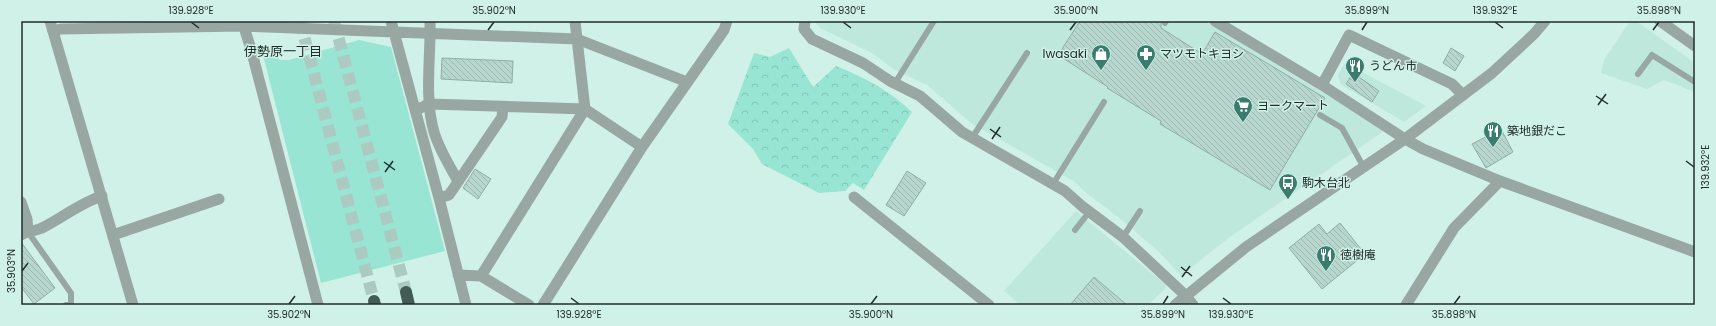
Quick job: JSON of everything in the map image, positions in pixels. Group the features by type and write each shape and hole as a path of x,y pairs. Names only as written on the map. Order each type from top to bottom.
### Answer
{"highway":[{"path":"406,292 409,305"}],"street":[{"path":"391,21 416,110 466,305"},
{"path":"430,21 429,104 434,132 441,150 458,182"},
{"path":"481,276 585,109 575,21"},
{"path":"543,305 642,147 724,30 727,21"},
{"path":"805,21 804,29 812,39 863,63 895,83 920,96 962,132 1065,191 1123,237 1194,305"},
{"path":"1215,21 1423,149 1500,181 1695,252"},
{"path":"1175,305 1185,295 1246,247 1363,166 1405,139 1492,73 1534,34 1545,21"},
{"path":"1660,21 1694,42"},
{"path":"243,24 318,305"},
{"path":"52,26 61,29 243,24 430,35 578,40 687,82"},
{"path":"52,26 133,305"},
{"path":"1322,86 1349,35 1452,84 1463,95"},
{"path":"416,110 429,104 585,109 642,147"},
{"path":"439,198 449,195 502,116 503,107"},
{"path":"1406,305 1454,228 1500,181"},
{"path":"21,202 27,219 24,233 41,229 92,200 102,196"},
{"path":"854,197 989,305"},
{"path":"113,235 218,199"},
{"path":"458,275 481,276 529,305"}],"lane":[{"path":"895,83 934,21"},
{"path":"972,138 1027,53"},
{"path":"1638,74 1652,55 1695,82"},
{"path":"1053,184 1104,102"},
{"path":"1320,115 1342,128 1363,166"},
{"path":"1123,237 1140,211"},
{"path":"1075,230 1090,212"},
{"path":"24,233 71,293 71,303 66,305"}],"shaded area":[{"path":"814,21 1205,21 1383,129 1381,133 1227,239 1181,276 1160,253 1075,182 971,123 927,85 895,70 872,53 820,28"},
{"path":"1630,21 1636,21 1695,63 1695,92 1664,80 1647,89 1601,73 1604,60"},
{"path":"1345,63 1426,106 1404,122 1340,84 1338,75"},
{"path":"1076,211 1165,284 1166,288 1148,305 1020,305 1004,291"}],"green space":[{"path":"359,40 391,47 445,251 321,283 262,51 278,50 279,60 289,60"},
{"path":"789,48 813,87 836,66 876,85 904,104 912,112 864,190 853,183 845,191 819,193 762,164 753,149 728,124 754,53 770,57"}],"building":[{"path":"1080,21 1161,21 1161,28 1202,54 1215,32 1325,98 1270,190 1160,124 1161,121 1107,88 1108,87 1058,55"},
{"path":"1451,48 1464,56 1455,71 1443,63"},
{"path":"442,58 513,61 512,83 441,79"},
{"path":"1353,73 1379,91 1372,102 1346,84"},
{"name":"築地銀だこ","path":"1501,129 1513,152 1486,168 1472,144"},
{"path":"475,169 491,179 478,199 463,188"},
{"path":"907,171 926,183 904,216 886,205"},
{"name":"徳樹庵","path":"1340,223 1365,254 1322,289 1289,248 1319,224 1327,234"},
{"path":"21,242 55,288 34,304 21,287"},
{"path":"1094,277 1127,305 1070,305"}],"tunnel":[{"path":"300,21 374,301"},
{"path":"334,21 406,292"}],"place":[{"name":"Iwasaki","path":"1101,71"},
{"name":"マツモトキヨシ","path":"1146,71"},
{"name":"うどん市","path":"1355,83"},
{"name":"ヨークマート","path":"1243,123"},
{"name":"築地銀だこ","path":"1493,148"},
{"name":"駒木台北","path":"1288,200"},
{"name":"徳樹庵","path":"1326,272"}],"district":[{"name":"伊勢原一丁目","path":"283,51"}]}
